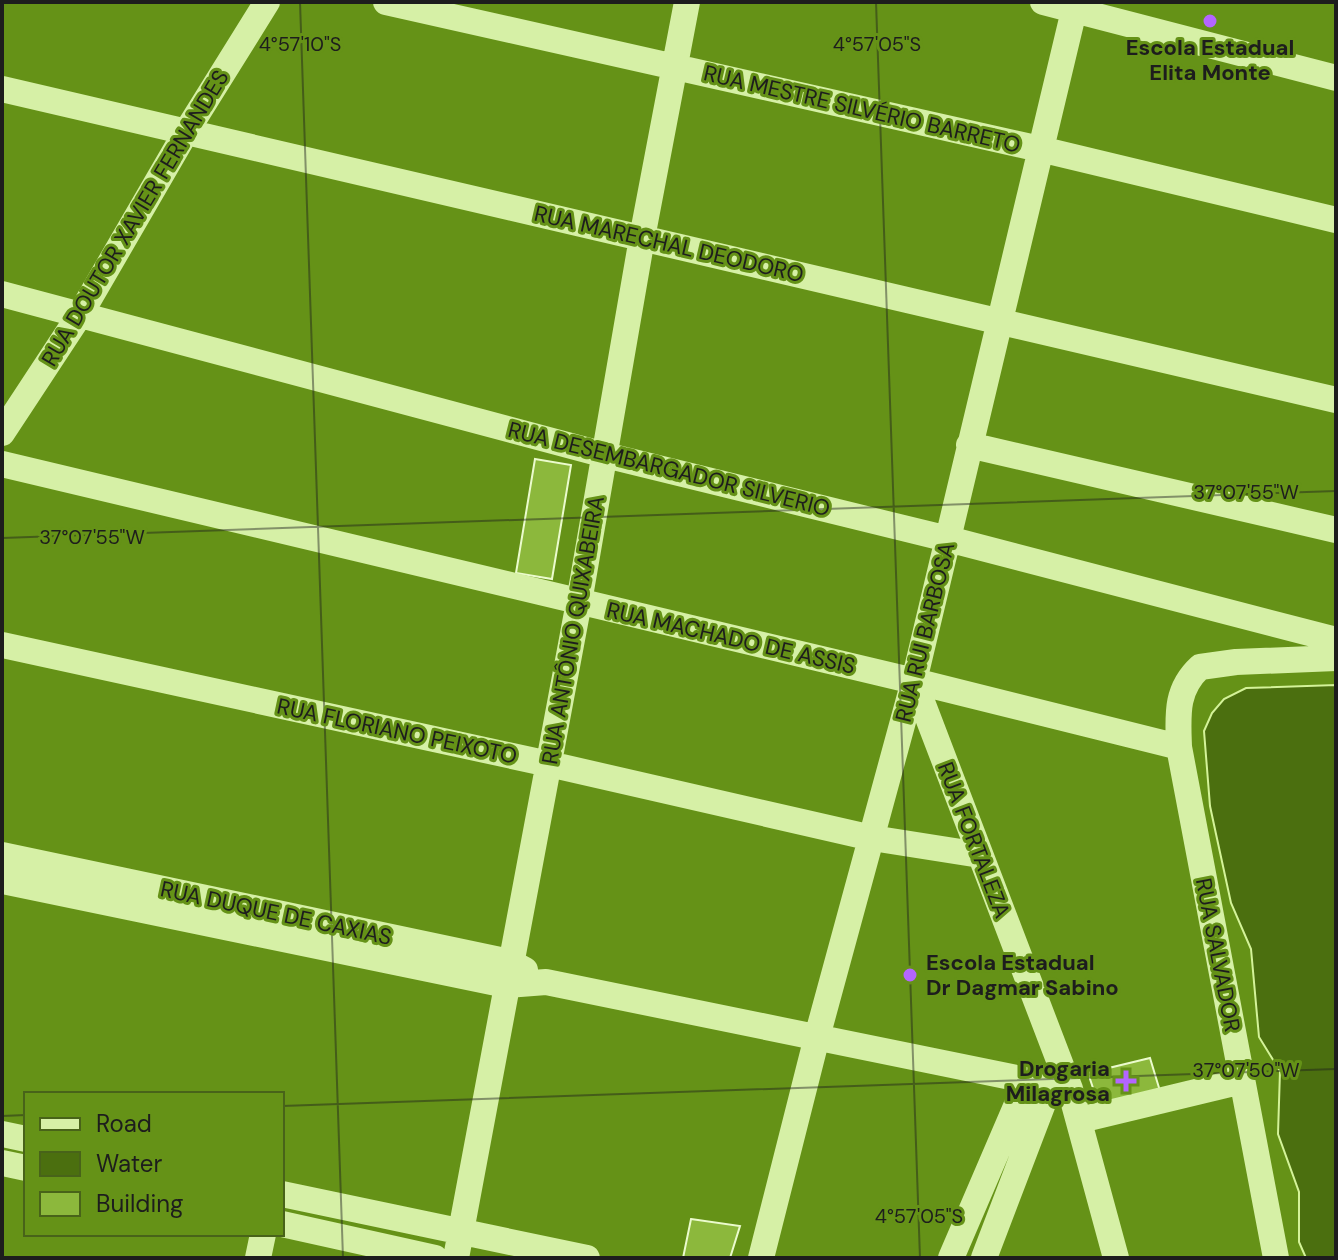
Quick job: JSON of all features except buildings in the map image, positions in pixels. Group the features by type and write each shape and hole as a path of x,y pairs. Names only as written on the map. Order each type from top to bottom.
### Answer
{"street":[{"name":"RUA DOUTOR XAVIER FERNANDES","path":"2,433 81,313 186,132 267,2"},
{"name":"RUA MESTRE SILVÉRIO BARRETO","path":"386,2 1040,149 1336,220"},
{"name":"RUA ANTÔNIO QUIXABEIRA","path":"456,1258 687,2"},
{"path":"1043,2 1075,6 1336,78"},
{"name":"RUA RUI BARBOSA","path":"761,1258 817,1037 914,681 1075,6"},
{"name":"RUA MARECHAL DEODORO","path":"2,89 1336,400"},
{"name":"RUA DESEMBARGADOR SILVERIO","path":"2,294 605,455 948,539 1336,640"},
{"path":"969,445 1336,530"},
{"name":"RUA MACHADO DE ASSIS","path":"2,464 1179,747"},
{"name":"RUA FLORIANO PEIXOTO","path":"2,645 872,838 980,855"},
{"name":"RUA SALVADOR","path":"1276,1258 1179,747 1178,706 1183,687 1200,667 1236,662 1336,658"},
{"name":"RUA FORTALEZA","path":"914,681 980,855 1049,1085 1080,1120 1116,1258"},
{"name":"RUA DUQUE DE CAXIAS","path":"2,855 508,974 1049,1085"},
{"name":"RUA DUQUE DE CAXIAS","path":"2,881 508,974"},
{"path":"1080,1120 1242,1081"},
{"path":"951,1258 1049,1085"},
{"path":"984,1258 1049,1085"},
{"path":"2,1134 24,1139"},
{"path":"2,1163 24,1168"},
{"path":"284,1194 587,1258"},
{"path":"284,1224 435,1258"},
{"path":"258,1258 263,1236"}],"water":[{"path":"1336,685 1336,1258 1306,1258 1299,1242 1299,1192 1278,1134 1280,1071 1259,1037 1251,949 1231,903 1216,834 1210,806 1204,731 1212,713 1224,699 1246,688"}],"place":[{"name":"Escola Estadual Elita Monte","path":"1210,21"},
{"name":"Escola Estadual Dr Dagmar Sabino","path":"910,975"},
{"name":"Drogaria Milagrosa","path":"1126,1081"}]}
